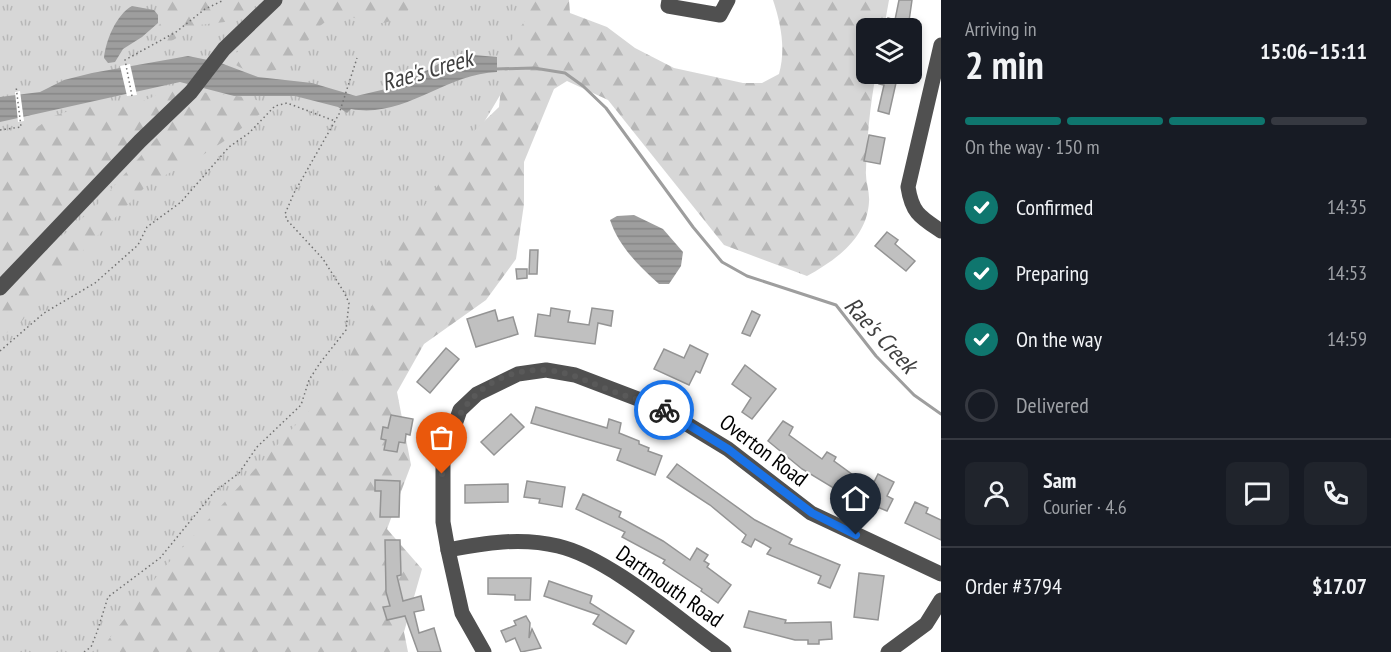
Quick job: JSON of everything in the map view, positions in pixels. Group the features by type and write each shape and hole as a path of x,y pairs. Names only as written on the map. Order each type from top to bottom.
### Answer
{"street":[{"path":"0,288 140,141 191,92 224,49 275,0"},
{"path":"669,0 668,6 720,15 728,0"},
{"path":"941,45 908,187 911,206 921,218 941,231"},
{"name":"Overton Road","path":"484,652 462,613 448,550 443,522 443,459 460,410 477,394 495,382 518,374 546,370 575,375 659,407 728,449 812,513 941,574"},
{"name":"Dartmouth Road","path":"448,550 494,541 558,546 603,565 724,652"},
{"path":"888,652 926,624 941,600"}],"path":[{"path":"132,96 125,60 176,32 205,9 224,0"},
{"path":"84,652 91,647 108,597 160,558 214,492 238,473 257,447 301,405 309,380 346,330 349,303 344,292 323,259 287,220 285,214 294,193 335,121 357,58"},
{"path":"0,130 21,127 15,86"},
{"path":"0,351 44,313 95,283 138,245 147,227 182,202 229,147 249,133 274,106 287,103 335,121"}],"green space":[{"path":"0,0 547,0 543,23 410,247 336,652 0,652"},
{"path":"169,0 264,0 233,21 199,25 161,47 155,30 164,19"},
{"path":"292,0 419,0 398,18 389,22 372,22 337,13 316,29 290,67 258,72 244,69 229,60"},
{"path":"521,0 569,0 570,13 607,27 635,48 674,68 743,83 762,83 779,74 781,65 782,37 773,0 889,0 886,18 856,18 856,84 874,84 866,158 869,202 863,226 856,237 829,263 807,276 724,245 608,100 567,81 554,89 524,162 524,204 516,259 486,300 424,344 397,392 411,465 387,529 422,569 404,632 408,652 99,652 161,571 339,378 365,326 387,263 473,132 499,107 502,78 510,55 507,47 528,16"},
{"path":"172,89 181,90 175,100 39,240 0,273 0,137 11,134 26,136 51,117 75,109 113,102 143,101"},
{"path":"202,92 250,98 264,104 260,114 229,138 195,160 148,184 67,267 42,288 23,320 0,338 0,302 47,250 98,204 170,123"}],"shaded area":[{"path":"132,6 154,10 158,15 158,23 123,49 115,62 108,63 104,58 110,36 121,15"},
{"path":"474,55 497,57 497,72 459,80 389,108 351,109 347,113 338,107 295,96 234,96 180,82 0,122 0,97 40,92 64,80 92,73 188,56 218,62 258,77 312,83 356,96 407,84 407,81 446,60"},
{"path":"634,215 663,229 683,252 681,266 669,284 659,284 644,270 624,247 614,230 610,220 617,216"}],"pier":[{"path":"130,64 137,95 127,96 120,66"},
{"path":"20,91 24,121 18,122 15,92"}],"building":[{"path":"899,0 912,0 909,18 895,18"},
{"path":"879,84 896,84 889,114 878,111 884,85"},
{"path":"869,135 885,138 880,164 864,161"},
{"path":"887,232 898,240 895,244 915,261 906,271 875,246"},
{"path":"530,250 538,250 537,274 529,274"},
{"path":"516,269 527,269 527,278 517,279"},
{"path":"551,308 570,311 568,322 589,325 592,308 613,311 611,326 598,323 595,344 535,336 538,314 550,316"},
{"path":"495,310 498,321 513,317 518,334 476,347 467,319"},
{"path":"752,311 760,315 750,336 742,333"},
{"path":"690,345 708,354 700,373 696,371 689,385 654,369 664,349 684,358"},
{"path":"446,348 459,359 430,393 417,382"},
{"path":"745,365 776,389 752,419 742,412 751,398 732,384"},
{"path":"536,407 607,428 609,419 621,423 619,433 639,441 639,444 649,448 648,451 662,456 655,475 617,460 621,449 531,423"},
{"path":"511,414 524,427 494,455 481,442"},
{"path":"391,415 413,419 410,435 406,434 405,443 399,442 397,452 384,450 386,440 381,439 383,427 388,428"},
{"path":"783,421 793,427 789,435 822,459 827,452 836,457 834,461 871,488 878,474 894,482 887,496 893,499 887,511 851,496 850,498 802,469 768,441"},
{"path":"677,464 755,520 792,539 789,544 840,565 830,588 818,583 821,576 767,554 771,548 755,539 751,547 742,542 746,535 710,505 667,477"},
{"path":"375,480 400,481 399,517 380,517 381,491 375,491"},
{"path":"527,481 565,487 562,507 539,503 540,499 524,497"},
{"path":"508,484 508,502 465,503 465,485"},
{"path":"583,494 621,512 619,517 663,541 690,560 697,548 708,555 704,561 709,564 707,567 731,585 718,603 701,591 702,589 663,563 665,560 622,537 625,532 576,509"},
{"path":"915,502 928,508 926,513 941,520 941,540 905,523"},
{"path":"385,540 400,540 401,575 397,576 403,601 421,596 424,610 414,612 419,633 434,628 441,652 418,652 405,616 387,620 383,607 390,606 386,592"},
{"path":"859,573 884,576 878,620 854,617"},
{"path":"488,578 531,578 530,600 515,600 515,595 488,594"},
{"path":"549,581 592,596 590,603 634,631 626,644 593,624 599,615 544,596"},
{"path":"749,611 786,620 785,623 831,622 832,639 819,640 819,644 808,644 808,640 795,640 744,627"},
{"path":"526,616 530,623 529,638 532,629 541,648 521,652 515,638 506,642 501,631 516,625 514,621"}],"waterway":[{"name":"Rae's Creek","path":"495,69 534,68 565,73 583,86 606,108 693,227 722,262 747,276 836,305 876,356 914,395 941,414"}],"way so far":[{"path":"442,474 443,459 460,410 477,394 495,382 518,374 546,370 575,375 664,410"}],"route":[{"path":"664,410 697,428 728,449 761,477 812,513 856,535"}]}
